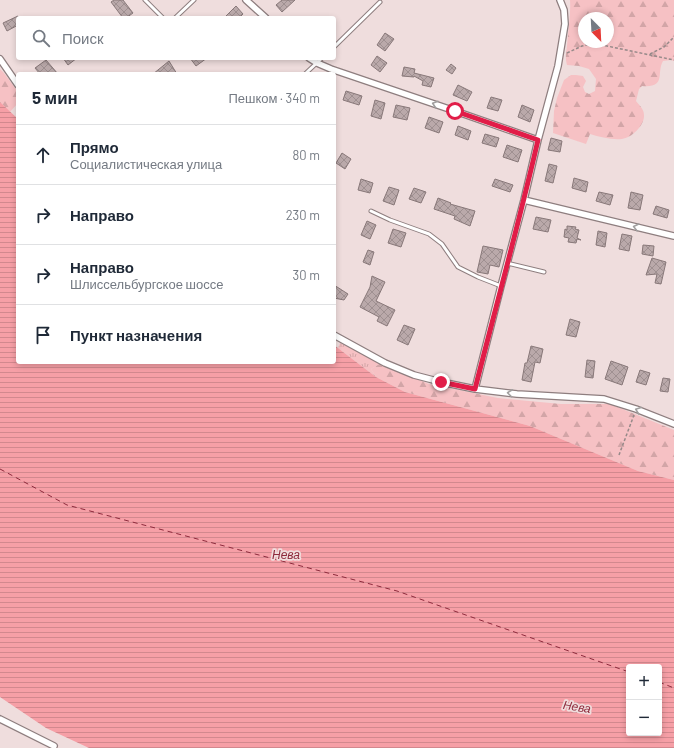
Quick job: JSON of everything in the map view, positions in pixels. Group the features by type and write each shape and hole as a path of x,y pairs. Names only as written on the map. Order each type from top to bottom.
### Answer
{"street":[{"path":"246,0 264,16"},
{"path":"475,389 558,66 565,24 564,10 560,0"},
{"path":"0,59 16,82"},
{"path":"312,60 331,70 538,140"},
{"path":"524,200 674,236"},
{"path":"336,336 385,363 414,375 475,389 517,394 604,399 636,409 674,424"},
{"path":"0,719 54,746"}],"lane":[{"path":"145,0 161,16"},
{"path":"177,16 194,0"},
{"path":"336,45 380,2"},
{"path":"307,72 320,60"},
{"path":"371,211 390,220 429,234 442,244 458,266 478,277 501,286"},
{"path":"507,263 544,272"}],"path":[{"path":"650,54 657,52 674,37"},
{"path":"559,56 582,46 591,44 650,54 674,60"},
{"path":"619,455 636,409"}],"green space":[{"path":"570,0 674,0 674,61 663,61 658,82 655,85 642,86 639,89 636,101 643,111 644,119 634,134 622,139 610,139 590,134 586,144 553,133 554,111 564,80 571,75 583,76 586,81 583,87 585,92 589,94 595,91 596,79 589,69 567,65 566,56 570,17"},
{"path":"0,69 16,89 16,105 10,112 0,102"},
{"path":"340,343 381,363 371,369 376,377 338,348"},
{"path":"381,363 429,384 498,398 561,404 610,404 674,430 674,480 638,471 530,426 405,392 376,377 371,369"}],"water":[{"name":"Нева","path":"0,102 16,117 16,364 336,364 336,347 376,377 405,392 530,426 638,471 674,480 674,748 89,748 46,728 0,697"}],"building":[{"path":"114,0 123,0 133,13 129,16 122,16 111,2"},
{"path":"282,0 295,0 282,12 276,5"},
{"path":"236,6 243,14 241,16 226,16"},
{"path":"16,17 16,26 7,31 3,23"},
{"path":"385,33 394,39 385,51 377,45"},
{"path":"377,56 387,63 380,72 371,65"},
{"path":"46,60 56,72 38,72 35,68"},
{"path":"64,60 74,60 68,65"},
{"path":"192,60 204,60 196,66"},
{"path":"169,61 176,72 155,72"},
{"path":"451,64 456,68 452,74 446,70"},
{"path":"404,67 415,69 414,73 434,78 431,87 422,85 423,81 414,76 402,76"},
{"path":"458,85 472,92 467,101 453,95"},
{"path":"346,91 362,96 359,105 343,100"},
{"path":"491,97 502,100 498,111 487,108"},
{"path":"375,100 385,103 381,119 371,116"},
{"path":"396,105 410,108 407,120 393,117"},
{"path":"522,105 534,110 530,122 518,117"},
{"path":"429,117 443,122 439,133 425,128"},
{"path":"458,126 471,131 468,140 455,135"},
{"path":"485,134 499,138 496,147 482,143"},
{"path":"551,138 562,141 560,152 548,150"},
{"path":"507,145 522,150 518,162 503,157"},
{"path":"342,153 351,159 345,169 336,163"},
{"path":"549,164 557,166 553,183 545,181"},
{"path":"574,178 588,182 586,192 572,188"},
{"path":"361,179 373,183 370,193 358,190"},
{"path":"495,179 513,185 510,192 492,186"},
{"path":"389,187 399,190 394,205 383,201"},
{"path":"414,188 426,192 421,203 409,199"},
{"path":"599,192 613,195 610,205 596,201"},
{"path":"631,192 643,195 640,210 628,208"},
{"path":"438,198 451,203 450,204 475,211 470,226 454,219 455,216 434,209"},
{"path":"656,206 669,210 667,218 653,214"},
{"path":"536,217 551,220 548,232 533,229"},
{"path":"367,221 376,225 370,239 361,235"},
{"path":"567,226 576,227 575,229 579,230 577,238 581,240 577,239 576,243 568,242 569,238 564,237"},
{"path":"393,229 406,233 401,247 388,243"},
{"path":"598,231 607,233 605,247 596,245"},
{"path":"622,234 632,236 629,251 619,249"},
{"path":"643,245 654,246 653,256 642,254"},
{"path":"483,246 503,250 499,267 490,265 488,274 477,272"},
{"path":"368,250 374,252 370,265 363,262"},
{"path":"652,258 666,262 661,284 655,283 657,274 646,275"},
{"path":"372,276 385,282 376,301 395,310 387,326 377,321 379,317 360,307 370,287"},
{"path":"336,286 348,294 344,300 336,298"},
{"path":"570,319 580,322 576,337 566,335"},
{"path":"404,325 415,329 408,345 397,340"},
{"path":"531,346 543,349 540,363 535,362 531,382 522,380 525,363 527,363"},
{"path":"587,360 595,361 593,378 585,377"},
{"path":"611,361 628,367 622,385 605,379"},
{"path":"640,370 650,373 646,385 636,382"},
{"path":"663,378 670,379 668,392 660,391"}],"ferry route":[{"path":"0,469 67,505 397,591 626,671"},
{"path":"662,683 674,688"}],"route":[{"path":"441,382 475,389 538,140 455,111"}]}
